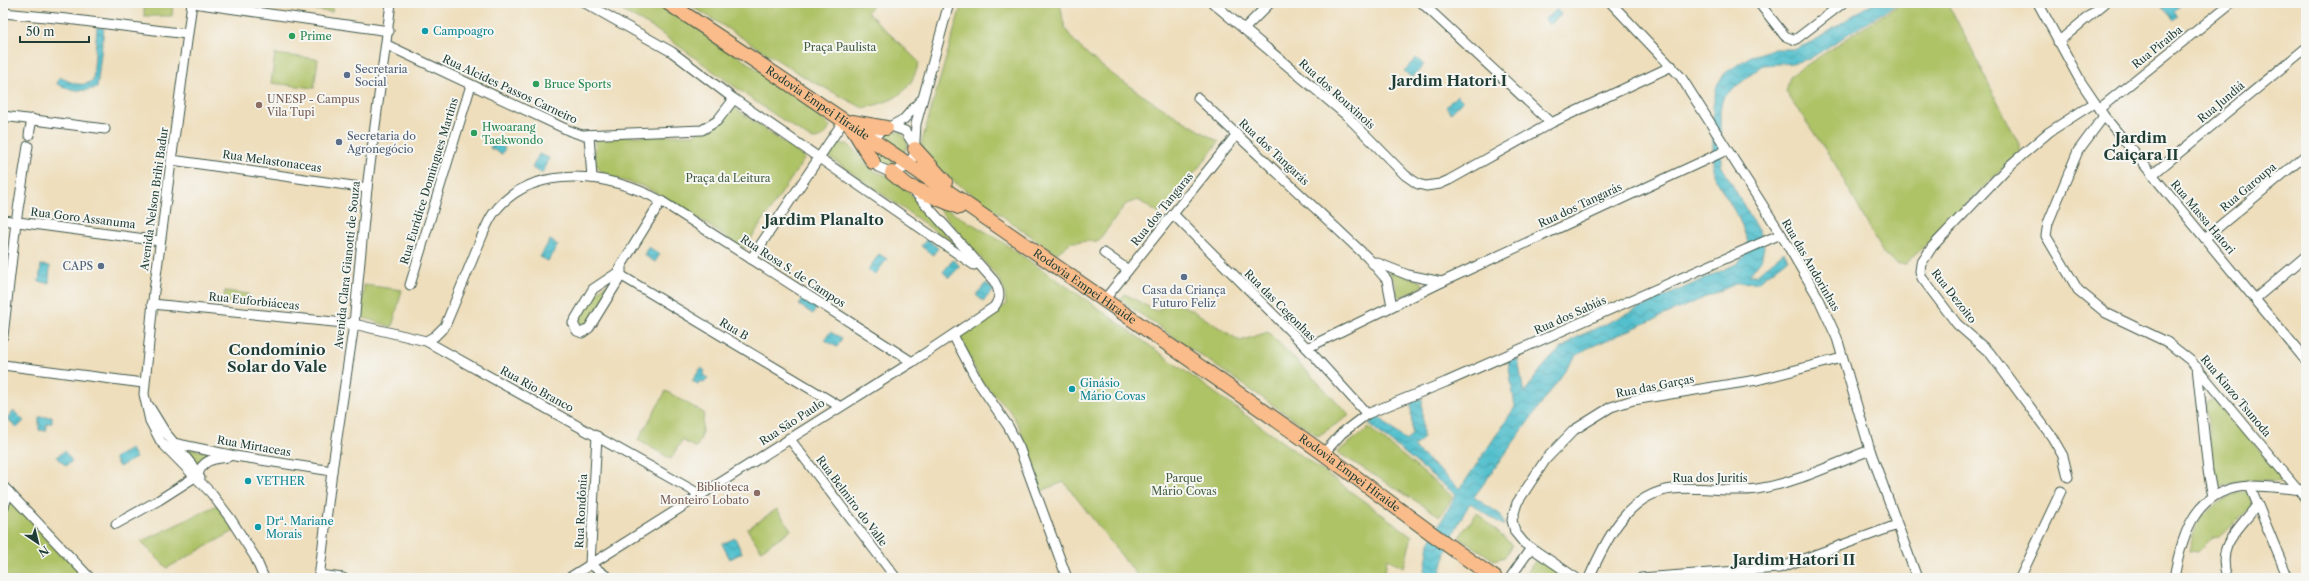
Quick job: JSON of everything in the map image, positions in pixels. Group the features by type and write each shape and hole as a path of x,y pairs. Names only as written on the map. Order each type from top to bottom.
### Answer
{"main road":[{"name":"Rodovia Empei Hiraide","path":"668,3 873,138 987,219 1105,299 1324,453 1444,544 1495,578"},
{"path":"847,121 888,127"},
{"path":"847,121 874,162"},
{"path":"915,147 936,174 987,219"},
{"path":"892,173 908,186 987,219"}],"street":[{"path":"192,3 389,31"},
{"name":"Avenida Nelson Brihi Badur","path":"192,3 152,304 143,383 145,399 153,429 198,478 242,536 264,578"},
{"name":"Avenida Clara Gianotti de Souza","path":"319,576 332,471 354,324 367,188 389,31 391,3"},
{"path":"585,3 661,44 734,99 987,274"},
{"path":"925,94 910,114 873,138 869,152 874,162 882,170 892,173 908,164 915,147 916,124 925,94 950,3"},
{"name":"Rua dos Rouxinois","path":"1214,3 1346,115 1405,175 1418,184 1426,186 1440,184 1449,180 1552,123 1672,66"},
{"path":"1244,29 1270,3"},
{"path":"1422,3 1552,123"},
{"name":"Rua das Andorinhas","path":"1611,3 1672,66 1781,234 1821,303 1837,338 1870,450 1916,578"},
{"path":"1759,3 1787,38 1795,40 1801,37 1843,3"},
{"name":"Rua Massa Hatori","path":"2038,3 2058,42 2099,109 2306,360"},
{"path":"2058,42 2105,3"},
{"name":"Rua Piraiba","path":"2099,109 2231,3"},
{"path":"3,13 67,19 187,34"},
{"name":"Rua Alcides Passos Carneiro","path":"387,45 576,134 589,135 702,130 717,121 734,99"},
{"name":"Rua Jundiá","path":"2152,175 2306,48"},
{"name":"Rua Euridice Domingues Martins","path":"410,285 471,85"},
{"name":"Rua dos Tangarás","path":"1198,98 1368,258 1387,280 1392,306"},
{"name":"Rua Kinzo Tsunoda","path":"2099,109 2078,151 2048,223 2046,236 2074,284 2086,298 2106,312 2167,342 2198,367 2302,490 2306,499"},
{"name":"Rua Dezoito","path":"2068,477 2063,456 2052,437 1990,354 1957,324 1922,278 1920,271 1921,264 1932,248 2008,167 2049,132 2099,109"},
{"path":"3,116 105,129"},
{"path":"29,135 32,119"},
{"path":"751,259 819,158 847,121"},
{"path":"888,127 905,132 915,147"},
{"name":"Rua dos Tangaras","path":"1105,299 1174,215 1237,134"},
{"path":"589,135 592,178"},
{"path":"3,336 16,222 28,146"},
{"name":"Rua dos Tangarás","path":"1307,348 1442,282 1727,150"},
{"name":"Rua Garoupa","path":"2205,238 2306,155"},
{"name":"Rua Melastonaceas","path":"172,160 367,188"},
{"name":"Rua Rosa S. de Campos","path":"426,341 435,336 445,326 488,223 500,206 517,193 546,179 592,178 627,185 661,201 912,362"},
{"path":"908,186 987,274"},
{"path":"620,272 592,291 573,323 577,331 582,333 589,328 661,201"},
{"name":"Rua das Cegonhas","path":"1174,215 1307,348 1367,414"},
{"name":"Rua Goro Assanuma","path":"3,220 160,240"},
{"name":"Rua dos Sabiás","path":"1324,453 1342,433 1367,414 1446,382 1781,234"},
{"path":"1104,253 1128,270"},
{"path":"2256,298 2306,256"},
{"name":"Rua dos Tangarás","path":"1368,258 1380,265 1408,275 1442,282"},
{"name":"Rua B","path":"620,272 839,406"},
{"name":"Rua São Paulo","path":"569,578 839,406 912,362 997,303 1000,297 998,288 987,274"},
{"name":"Rua Euforbiáceas","path":"152,304 354,324"},
{"name":"Rua Rio Branco","path":"354,324 426,341 701,495"},
{"path":"953,335 978,382 1014,436 1067,578"},
{"name":"Rua das Garças","path":"1531,548 1519,538 1512,526 1513,512 1517,503 1554,450 1574,430 1594,416 1611,407 1633,400 1757,380 1842,358"},
{"path":"3,365 143,383"},
{"path":"2198,367 2208,471 2213,497"},
{"name":"Rua Rondônia","path":"597,436 590,564 609,578"},
{"name":"Rua Belmiro do Valle","path":"789,438 896,578"},
{"name":"Rua Mirtaceas","path":"170,446 332,471"},
{"name":"Rua dos Juritís","path":"1589,578 1605,543 1624,516 1645,497 1672,489 1722,491 1757,489 1793,479 1870,450"},
{"path":"116,524 198,478 201,466 208,460 235,456"},
{"path":"2250,486 2288,578"},
{"path":"2174,578 2179,548 2188,524 2204,504 2213,497 2231,490 2250,486 2302,490"},
{"path":"3,509 6,489"},
{"path":"6,489 88,577"},
{"path":"2020,578 2061,491"},
{"path":"2227,578 2223,562 2225,548 2257,505"},
{"path":"1641,578 1693,577 1779,568 1897,525"},
{"path":"1510,578 1531,548 1576,578"},
{"path":"319,576 343,578"}],"green space":[{"path":"144,3 173,3 172,16 144,16"},
{"path":"316,3 333,3 332,12 316,10"},
{"path":"608,3 660,3 802,100 830,126 827,132 821,138 811,139 756,102 655,29"},
{"name":"Praça Paulista","path":"687,3 765,3 772,7 775,3 875,3 867,12 919,62 911,82 899,95 884,102 863,108 806,78"},
{"path":"962,3 1060,3 1065,27 1074,41 1090,57 1134,90 1219,142 1161,215 1138,200 1126,204 1098,241 1071,242 1056,254 953,181 931,163 921,144"},
{"path":"1901,3 1948,3 2019,144 2019,152 1906,264 1897,264 1884,255 1835,164 1786,92 1790,76"},
{"path":"275,54 318,59 314,88 271,83"},
{"name":"Praça da Leitura","path":"732,106 805,158 744,249 655,192 637,184 607,176 599,169 595,161 595,145 597,137 693,135"},
{"path":"891,131 901,132 908,144 904,153 883,137"},
{"path":"841,144 848,144 874,171 891,177 905,188 959,248 828,156 834,147"},
{"path":"874,146 896,162 886,165 879,162 873,149"},
{"name":"Parque Mário Covas","path":"932,201 995,237 1098,308 1412,536 1404,567 1387,559 1384,578 1139,578 1064,482 1041,491 1019,426 1009,410 981,381 960,337 1006,305 1005,294 1000,280"},
{"path":"1392,271 1422,282 1423,285 1400,297 1397,294 1396,284 1389,273"},
{"path":"610,282 613,284 589,324 583,328 576,320 591,296"},
{"path":"364,285 402,290 392,327 361,317"},
{"path":"225,291 249,294 248,305 223,302"},
{"path":"1125,294 1156,311 1172,301 1192,310 1240,341 1268,332 1350,415 1318,436 1120,300"},
{"path":"666,391 704,413 701,438 696,448 682,440 671,459 638,440"},
{"path":"2212,399 2218,399 2284,478 2282,482 2248,480 2219,487 2216,486 2206,407 2208,402"},
{"path":"1369,428 1453,497 1440,516 1337,452"},
{"path":"180,447 222,455 203,459 197,467"},
{"path":"2248,492 2252,506 2219,537 2212,538 2198,552 2189,551 2192,538 2201,518 2215,504 2235,495"},
{"path":"10,496 85,575 84,578 3,578 3,515"},
{"path":"217,505 236,530 167,568 141,542"},
{"path":"777,509 791,530 761,550 747,529"},
{"path":"1477,513 1512,545 1505,557 1494,560 1459,537"},
{"path":"1538,557 1566,578 1523,578"}],"water":[{"path":"1872,3 1898,3 1809,59 1792,63 1763,65 1723,97 1720,110 1721,165 1760,234 1764,247 1761,260 1749,275 1756,275 1784,252 1788,259 1758,282 1738,283 1586,349 1575,357 1474,497 1501,515 1504,526 1470,503 1447,549 1440,578 1424,578 1429,543 1456,495 1369,424 1379,417 1406,441 1412,434 1411,402 1422,398 1423,439 1413,447 1460,489 1515,407 1508,361 1518,359 1524,394 1535,377 1548,362 1562,348 1579,336 1736,264 1744,256 1748,242 1739,219 1713,174 1713,106 1717,85 1725,73 1751,56 1773,49 1796,49 1817,39"},
{"path":"2168,3 2175,3 2179,7 2174,12 2178,17 2174,21 2162,8"},
{"path":"1557,9 1561,15 1549,25 1545,19"},
{"path":"97,27 104,28 97,88 77,90 57,84 59,77 76,84 85,84 93,80"},
{"path":"1416,58 1424,65 1412,78 1404,71"},
{"path":"1457,95 1463,101 1451,113 1446,107"},
{"path":"493,142 505,148 502,154 490,148"},
{"path":"539,154 549,158 542,173 532,168"},
{"path":"927,239 938,248 933,255 921,246"},
{"path":"550,240 558,245 548,261 540,257"},
{"path":"648,247 660,254 655,262 644,255"},
{"path":"879,254 887,259 875,275 868,270"},
{"path":"953,260 960,266 949,278 943,272"},
{"path":"41,265 50,266 49,283 39,282"},
{"path":"986,283 994,290 983,301 976,295"},
{"path":"803,298 817,307 813,314 799,305"},
{"path":"830,332 842,338 837,347 825,340"},
{"path":"701,368 705,371 703,375 708,378 704,383 701,380 698,384 692,381"},
{"path":"14,411 24,421 17,428 7,418"},
{"path":"39,417 52,417 52,423 47,423 46,431 39,430"},
{"path":"131,449 136,458 119,467 114,458"},
{"path":"64,451 72,461 66,466 57,457"},
{"path":"735,538 742,553 730,559 722,544"}],"place":[{"name":"Campoagro","path":"425,31"},
{"name":"Prime","path":"292,36"},
{"name":"Secretaria Social","path":"347,75"},
{"name":"Bruce Sports","path":"536,84"},
{"name":"UNESP - Campus Vila Tupi","path":"259,105"},
{"name":"Hwoarang Taekwondo","path":"474,133"},
{"name":"Secretaria do Agronegócio","path":"339,142"},
{"name":"CAPS","path":"101,266"},
{"name":"Casa da Criança Futuro Feliz","path":"1184,277"},
{"name":"Ginásio Mário Covas","path":"1072,389"},
{"name":"VETHER","path":"248,481"},
{"name":"Biblioteca Monteiro Lobato","path":"757,493"},
{"name":"Drª. Mariane Morais","path":"258,527"}],"district":[{"name":"Jardim Hatori I","path":"1449,81"},
{"name":"Jardim Caiçara II","path":"2141,146"},
{"name":"Jardim Planalto","path":"824,220"},
{"name":"Condomínio Solar do Vale","path":"277,358"},
{"name":"Jardim Hatori II","path":"1794,560"}]}
